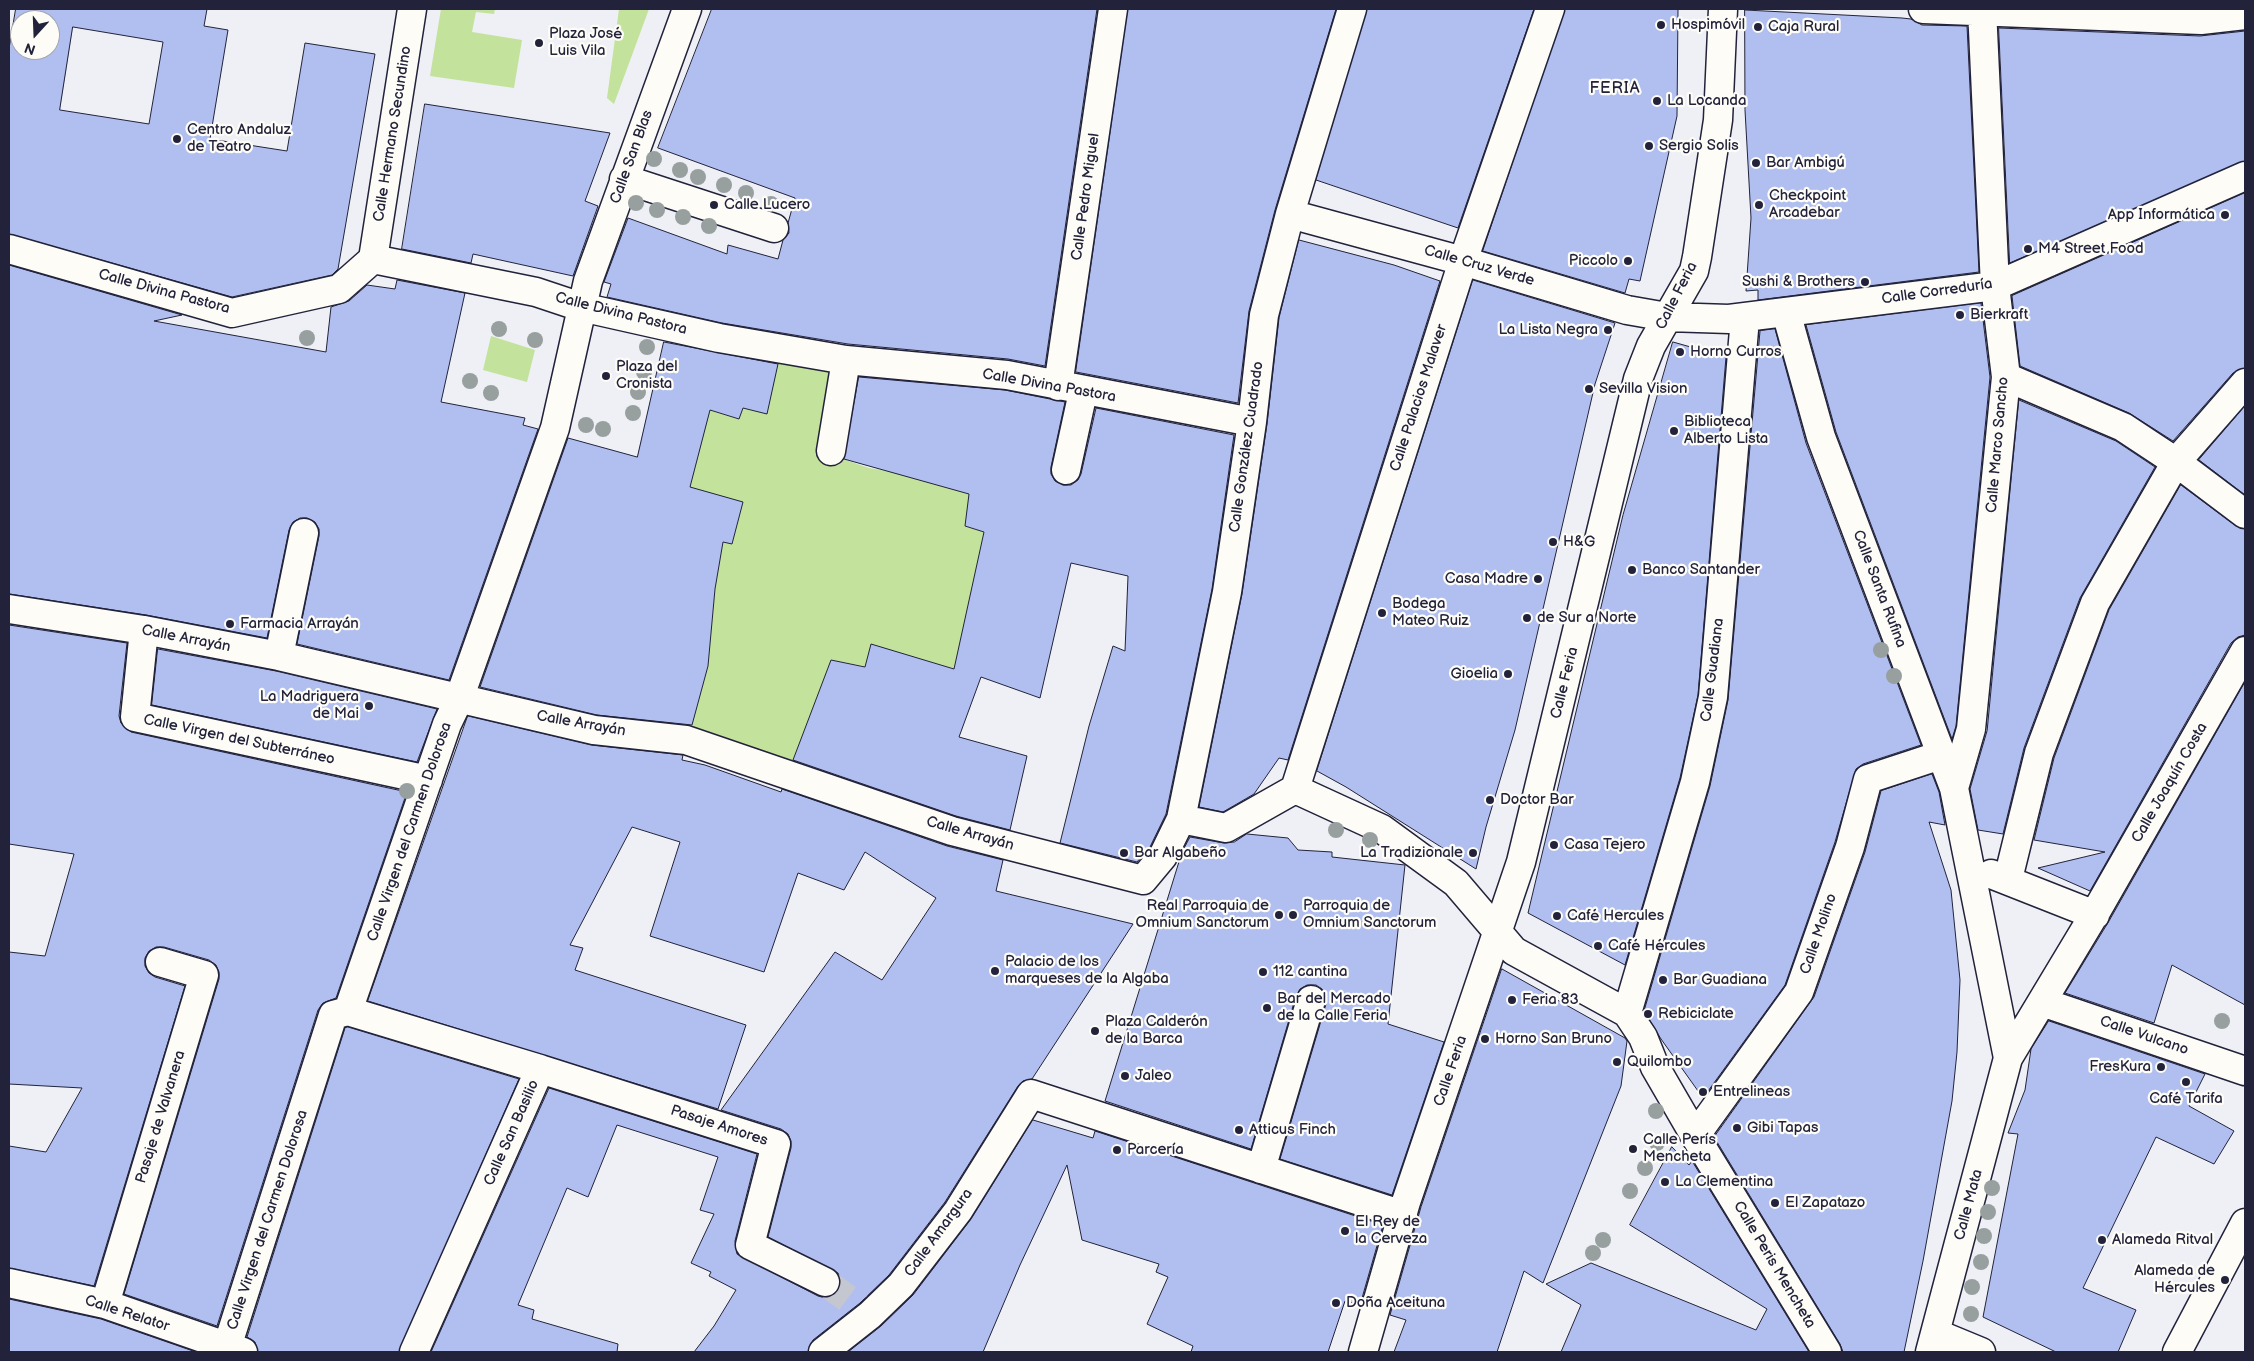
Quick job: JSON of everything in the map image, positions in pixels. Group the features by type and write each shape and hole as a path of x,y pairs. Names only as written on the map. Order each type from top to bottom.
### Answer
{"street":[{"name":"Calle Hermano Secundino","path":"373,259 412,9"},
{"name":"Calle San Blas","path":"581,306 624,179 687,9"},
{"name":"Calle Pedro Miguel","path":"1066,470 1071,389 1113,9"},
{"name":"Calle González Cuadrado","path":"1143,880 1163,856 1181,819 1227,592 1252,422 1264,315 1290,214 1352,9"},
{"name":"Calle Palacios Malaver","path":"1295,789 1463,261 1550,9"},
{"name":"Calle Feria","path":"1363,1352 1403,1215 1521,862 1638,378 1651,346 1694,270 1718,120 1723,9"},
{"path":"1923,9 2201,20 2245,15"},
{"name":"Calle Marco Sancho","path":"1954,788 1971,729 2006,377 1995,286 1982,10"},
{"name":"Calle Correduría","path":"1668,317 1745,318 1995,286 2245,176"},
{"path":"624,179 774,228"},
{"name":"Calle Cruz Verde","path":"1290,214 1463,261 1628,310 1668,317"},
{"name":"Calle Divina Pastora","path":"9,249 232,313 339,289 373,259 536,292 581,306 719,338 846,360 1007,375 1071,389 1252,422"},
{"name":"Calle Virgen del Carmen Dolorosa","path":"235,1350 333,1015 348,1011 447,724 459,699 555,428 578,331 581,306"},
{"name":"Calle Santa Rufina","path":"1786,312 1821,437 1954,788 1970,867"},
{"name":"Calle Guadiana","path":"1627,1013 1695,782 1713,697 1745,318"},
{"path":"831,452 846,360"},
{"path":"2006,377 2123,428 2176,462 2245,514"},
{"path":"2008,879 2039,753 2095,603 2176,462 2245,383"},
{"path":"279,656 304,533"},
{"name":"Calle Arrayán","path":"9,609 144,630 279,656 594,730 686,740 952,831 1143,880"},
{"name":"Calle Virgen del Subterráneo","path":"144,630 135,717 428,780"},
{"name":"Calle Joaquín Costa","path":"2094,914 2245,651"},
{"name":"Calle Molino","path":"1695,1136 1799,992 1850,847 1868,779 1941,755"},
{"path":"1181,819 1226,828 1295,789"},
{"name":"Calle Peris Mencheta","path":"1295,789 1382,829 1456,883 1514,951 1627,1013 1643,1037 1655,1068 1826,1352"},
{"path":"1970,867 2008,879 2094,914"},
{"name":"Calle Mata","path":"1970,867 2008,1058"},
{"name":"Calle Mata","path":"1933,1343 2008,1058 2094,914"},
{"name":"Pasaje de Valvanera","path":"105,1304 204,975 160,962"},
{"path":"1311,1000 1262,1169 1403,1215"},
{"name":"Calle Vulcano","path":"2042,1002 2245,1071"},
{"name":"Calle San Basilio","path":"348,1011 540,1069 414,1352"},
{"name":"Pasaje Amores","path":"540,1069 776,1144 750,1245 824,1282"},
{"name":"Calle Amargura","path":"823,1352 870,1315 901,1285 958,1211 1031,1094 1262,1169"},
{"path":"2177,1352 2245,1223"},
{"name":"Calle Relator","path":"9,1283 105,1304 235,1350"},
{"path":"1933,1343 1981,1352"}],"green space":[{"path":"441,9 495,9 494,14 476,12 472,32 522,40 514,88 430,76"},
{"path":"619,9 649,9 614,104 607,98"},
{"path":"491,336 535,350 527,382 483,370"},
{"path":"747,353 839,366 837,457 869,468 900,473 969,494 965,526 984,532 954,669 871,645 867,659 874,668 831,660 791,766 690,732 708,666 715,589 723,542 732,544 743,502 636,489 707,383 712,411 738,419 743,408 767,413 741,384"}],"building":[{"path":"16,9 207,9 204,26 228,30 210,139 287,151 305,43 375,54 338,269 332,275 232,297 9,234 10,43 10,60 60,60 60,10","holes":["73,27 163,42 149,124 60,110"]},
{"path":"712,9 1097,9 1045,366 1008,359 848,344 722,323 607,297 611,284 604,282 628,218 727,254 728,245 778,259 783,240 789,233 788,223 795,198 658,148"},
{"path":"1128,9 1336,9 1275,210 1249,311 1238,403 1076,372"},
{"path":"1367,9 1534,9 1458,228 1316,180"},
{"path":"1565,9 1678,9 1677,116 1640,281 1629,279 1625,293 1483,251"},
{"path":"1745,10 1902,18 1911,19 1922,25 1967,26 1979,272 1758,300 1758,290 1746,291 1751,218 1745,110"},
{"path":"1999,28 2200,36 2245,31 2245,161 2010,263"},
{"path":"425,104 610,133 585,201 598,206 573,276 473,254 471,263 402,249"},
{"path":"2245,193 2245,368 2233,373 2173,441 2129,413 2020,366 2012,296"},
{"path":"1299,240 1394,265 1440,281 1288,760 1279,758 1254,794 1223,812 1199,807 1242,594 1267,424 1279,318"},
{"path":"9,265 182,315 154,321 326,352 331,307 349,301 367,285 395,289 397,280 465,293 441,402 525,418 523,425 538,429 449,680 297,644 319,536 319,529 315,522 307,518 300,518 293,522 289,530 267,638 146,615 9,594"},
{"path":"1473,280 1615,323 1595,384 1515,730 1486,827 1476,869 1346,787 1317,771"},
{"path":"1981,303 1990,377 1956,726 1952,739 1836,432 1806,325"},
{"path":"1775,329 1806,443 1921,745 1863,764 1856,769 1835,842 1785,985 1703,1098 1661,1039 1644,1011 1710,786 1728,700 1760,331"},
{"path":"664,342 778,364 767,414 743,408 739,419 710,410 690,487 743,502 732,544 723,542 715,589 708,666 692,725 597,715 480,687 568,438 637,457"},
{"path":"1673,342 1726,357 1698,695 1680,778 1625,965 1528,913 1623,515"},
{"path":"859,377 1005,390 1065,402 1051,467 1051,474 1055,481 1063,485 1071,485 1078,480 1081,474 1096,408 1234,435 1212,589 1166,814 1150,847 1137,862 1060,843 1089,726 1113,646 1125,651 1128,576 1071,563 1040,698 981,677 959,737 1027,756 1010,830 956,816 793,760 831,660 865,667 871,644 954,669 984,532 965,526 969,494 844,459"},
{"path":"2019,400 2116,441 2155,467 2080,598 2024,748 2003,834 1978,830 1970,789 1987,731"},
{"path":"2245,406 2245,495 2199,460"},
{"path":"2181,485 2236,526 2245,529 2245,635 2238,637 2231,643 2090,891 2038,868 2105,852 2034,840 2054,758 2109,610"},
{"path":"9,625 127,643 119,716 121,723 131,732 407,792 336,998 323,1003 318,1010 217,1326 124,1294 219,979 216,965 209,960 164,947 156,947 149,951 145,958 145,966 149,973 155,977 185,986 94,1286 9,1268 9,1146 46,1152 82,1088 9,1084 9,952 45,956 74,854 9,844"},
{"path":"158,649 276,671 437,709 417,762 152,705"},
{"path":"2245,682 2245,1005 2172,965 2154,1023 2065,993 2109,921"},
{"path":"468,716 591,745 683,755 682,760 705,765 781,792 782,789 947,846 1003,860 996,891 1133,924 1032,1079 1023,1081 1018,1086 945,1202 889,1275 860,1303 813,1340 808,1352 694,1352 714,1326 736,1290 709,1276 711,1272 691,1263 714,1214 700,1210 718,1157 617,1125 588,1197 567,1188 518,1305 534,1310 532,1319 618,1344 617,1352 431,1352 549,1088 757,1154 735,1241 737,1254 818,1296 826,1298 834,1295 841,1281 838,1273 768,1237 791,1148 788,1134 781,1129 721,1110 835,952 882,980 936,898 865,852 844,890 798,873 764,972 650,936 680,842 632,827 570,945 583,948 575,970 746,1025 718,1109 368,1001"},
{"path":"1932,774 1939,792 1945,825 1929,822 1951,890 1960,980 1957,1052 1952,1101 1923,1261 1904,1352 1843,1352 1840,1344 1714,1137 1814,997 1865,852 1881,791"},
{"path":"1247,834 1288,838 1298,850 1332,852 1332,857 1405,865 1388,1024 1444,1042 1392,1195 1280,1159 1326,1004 1326,996 1322,989 1316,985 1307,985 1300,989 1296,996 1251,1149 1105,1101 1182,852 1190,837 1224,843 1234,842"},
{"path":"1502,969 1625,1038 1627,1041 1621,1086 1543,1283 1524,1271 1497,1352 1394,1352 1406,1320 1390,1315 1421,1207"},
{"path":"2049,1021 2205,1074 2189,1106 2234,1131 2214,1164 2156,1137 2083,1288 2136,1310 2118,1352 2056,1352 1983,1317 2018,1134 2008,1133 2025,1090 2031,1049"},
{"path":"348,1027 519,1079 399,1352 258,1352 255,1342 247,1337 345,1028"},
{"path":"1033,1120 1093,1138 1095,1131 1383,1225 1360,1305 1345,1301 1328,1352 1191,1352 1193,1346 1147,1324 1168,1277 1156,1272 1159,1264 1082,1240 1067,1165 1020,1265 983,1352 848,1352 881,1326 913,1295 971,1219"},
{"path":"1672,1147 1689,1165 1692,1161 1809,1352 1561,1352 1581,1305 1546,1284 1591,1263 1756,1330 1767,1309 1630,1225"},
{"path":"9,1299 101,1319 196,1352 9,1352"}],"tunnel":[{"path":"825,1282 870,1315"}],"place":[{"name":"Hospimóvil","path":"1661,25"},
{"name":"Caja Rural","path":"1758,27"},
{"name":"Plaza José Luis Vila","path":"539,43"},
{"name":"La Locanda","path":"1657,101"},
{"name":"Centro Andaluz de Teatro","path":"177,139"},
{"name":"Sergio Solis","path":"1649,146"},
{"name":"Bar Ambigú","path":"1756,163"},
{"name":"Calle Lucero","path":"714,205"},
{"name":"Checkpoint Arcadebar","path":"1759,205"},
{"name":"App Informática","path":"2225,215"},
{"name":"M4 Street Food","path":"2028,249"},
{"name":"Piccolo","path":"1628,261"},
{"name":"Sushi & Brothers","path":"1865,282"},
{"name":"Bierkraft","path":"1960,315"},
{"name":"La Lista Negra","path":"1608,330"},
{"name":"Horno Curros","path":"1680,352"},
{"name":"Plaza del Cronista","path":"606,376"},
{"name":"Sevilla Vision","path":"1589,389"},
{"name":"Biblioteca Alberto Lista","path":"1674,431"},
{"name":"H&G","path":"1553,542"},
{"name":"Banco Santander","path":"1632,570"},
{"name":"Casa Madre","path":"1538,579"},
{"name":"Bodega Mateo Ruiz","path":"1382,613"},
{"name":"de Sur a Norte","path":"1527,618"},
{"name":"Farmacia Arrayán","path":"230,624"},
{"name":"Gioelia","path":"1508,674"},
{"name":"La Madriguera de Mai","path":"369,706"},
{"name":"Doctor Bar","path":"1490,800"},
{"name":"Casa Tejero","path":"1554,845"},
{"name":"Bar Algabeño","path":"1124,853"},
{"name":"La Tradizionale","path":"1473,853"},
{"name":"Real Parroquia de Omnium Sanctorum","path":"1279,915"},
{"name":"Parroquia de Omnium Sanctorum","path":"1293,915"},
{"name":"Café Hercules","path":"1557,916"},
{"name":"Café Hércules","path":"1598,946"},
{"name":"Palacio de los marqueses de la Algaba","path":"995,971"},
{"name":"112 cantina","path":"1263,972"},
{"name":"Bar Guadiana","path":"1663,980"},
{"name":"Feria 83","path":"1512,1000"},
{"name":"Bar del Mercado de la Calle Feria","path":"1267,1008"},
{"name":"Rebiciclate","path":"1648,1014"},
{"name":"Plaza Calderón de la Barca","path":"1095,1031"},
{"name":"Horno San Bruno","path":"1485,1039"},
{"name":"Quilombo","path":"1617,1062"},
{"name":"FresKura","path":"2161,1067"},
{"name":"Jaleo","path":"1125,1076"},
{"name":"Café Tarifa","path":"2186,1082"},
{"name":"Entrelineas","path":"1703,1092"},
{"name":"Gibi Tapas","path":"1737,1128"},
{"name":"Atticus Finch","path":"1239,1130"},
{"name":"Calle Perís Mencheta","path":"1633,1149"},
{"name":"Parcería","path":"1117,1150"},
{"name":"La Clementina","path":"1665,1182"},
{"name":"El Zapatazo","path":"1775,1203"},
{"name":"El Rey de la Cerveza","path":"1345,1231"},
{"name":"Alameda Ritval","path":"2102,1240"},
{"name":"Alameda de Hércules","path":"2225,1280"},
{"name":"Doña Aceituna","path":"1336,1303"}],"district":[{"name":"FERIA","path":"1615,89"}]}
